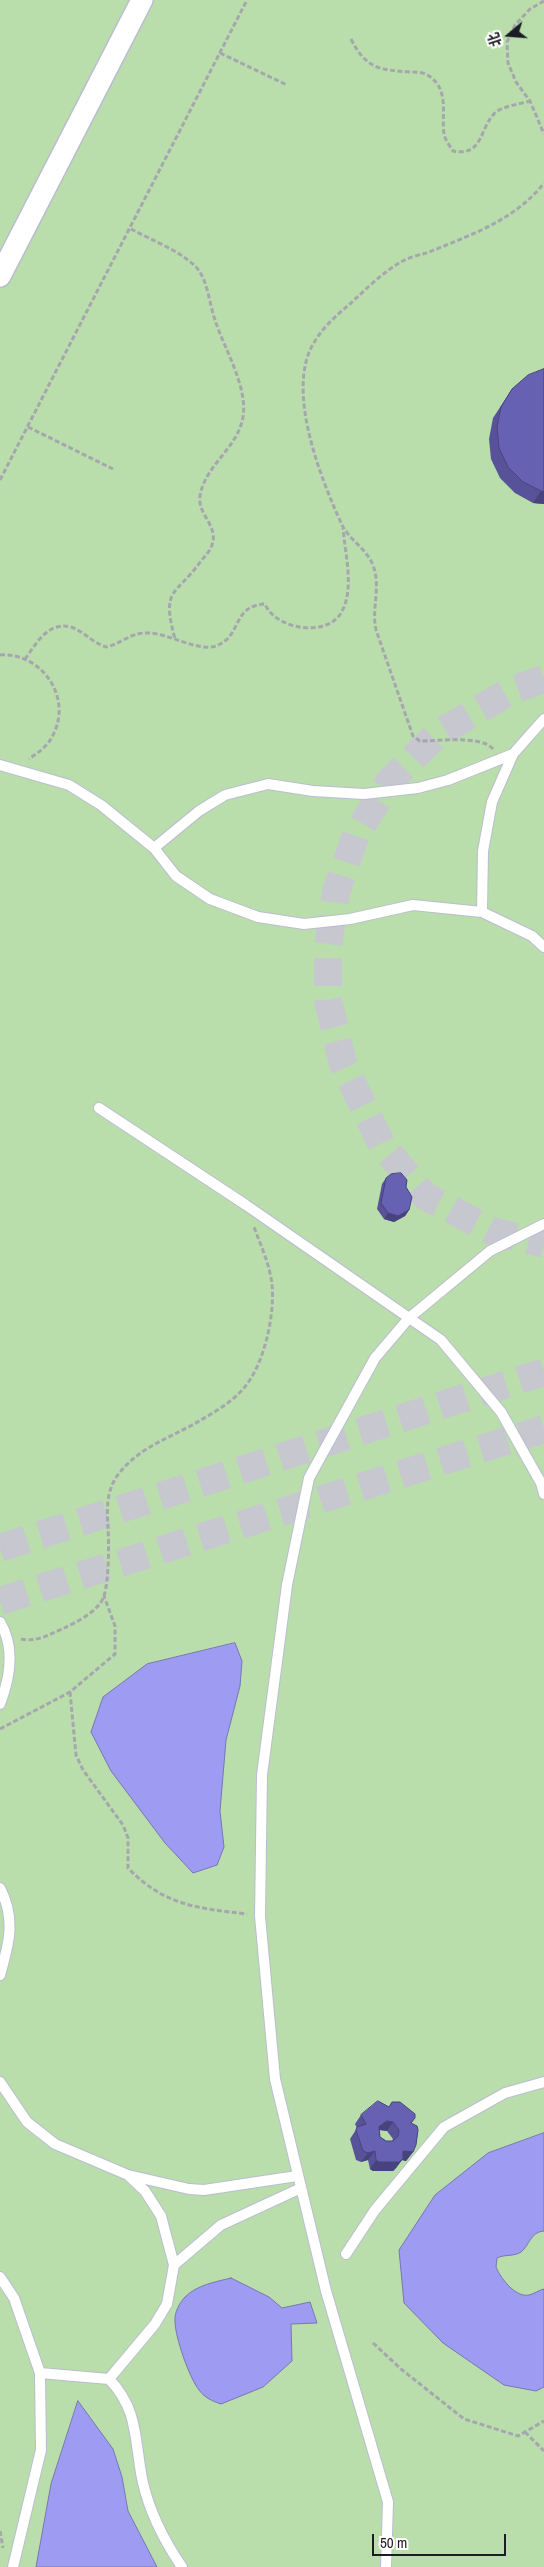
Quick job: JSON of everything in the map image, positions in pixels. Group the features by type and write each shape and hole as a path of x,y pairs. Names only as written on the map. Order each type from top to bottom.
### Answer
{"street":[{"path":"0,276 142,0"}],"lane":[{"path":"482,912 483,851 492,802 513,754 544,719"},
{"path":"154,848 199,811 225,795 259,786 268,784 364,794 418,788 448,780 513,754"},
{"path":"0,765 16,768 69,785 101,805 154,848 176,876 210,899 258,917 304,924 350,919 413,905 482,912 532,936 544,947"},
{"path":"99,1108 246,1205 441,1340 501,1412 541,1483 544,1494"},
{"path":"386,2567 388,2502 326,2291 275,2079 260,1916 262,1775 288,1585 309,1478 375,1358 409,1318 490,1251 544,1224"},
{"path":"0,1622 6,1633 10,1660 0,1704"},
{"path":"0,1888 9,1919 10,1941 0,1975"},
{"path":"0,2082 27,2122 55,2144 128,2175 189,2189 204,2190 297,2176"},
{"path":"346,2254 375,2210 444,2127 505,2093 544,2082"},
{"path":"109,2379 155,2324 167,2304 174,2265 161,2216 145,2192 128,2175"},
{"path":"174,2265 221,2225 301,2188"},
{"path":"0,2277 14,2298 40,2373 41,2450 13,2567"},
{"path":"40,2373 109,2379 119,2389 129,2407 136,2430 143,2484 165,2538 182,2567"}],"path":[{"path":"0,480 131,229 247,0"},
{"path":"544,1 530,9 515,25 507,42 508,63 516,82 530,101 544,134"},
{"path":"351,39 358,54 370,64 383,70 421,72 430,77 440,90 444,102 444,133 453,151 472,150 481,139 488,120 498,111 530,101"},
{"path":"220,53 287,85"},
{"path":"25,659 44,633 57,627 71,627 106,647 139,633 151,633 202,647 215,646 227,639 243,612 252,605 265,604 269,613 280,622 300,628 315,627 330,622 340,614 348,595 343,528 308,434 303,399 306,362 314,342 327,325 356,298 401,262 486,228 511,214 534,195 544,183"},
{"path":"131,229 183,257 201,273 216,323 233,364 241,393 243,416 235,440 204,482 200,497 204,513 214,530 212,546 196,568 173,591 170,600 168,610 175,639"},
{"path":"28,427 113,469"},
{"path":"343,528 362,547 372,564 377,580 373,616 376,630 413,736 420,741 477,741 490,745 501,759"},
{"path":"0,655 11,654 39,666 50,678 56,691 57,726 45,748 16,768"},
{"path":"0,1729 70,1692 115,1654 115,1626 104,1596 109,1545 107,1506 109,1492 117,1477 142,1450 194,1424 226,1404 245,1388 265,1350 272,1309 272,1284 246,1205"},
{"path":"6,1633 23,1640 38,1640 69,1626 92,1612 104,1596"},
{"path":"70,1692 76,1755 83,1770 123,1825 128,1838 128,1868 145,1885 181,1904 260,1916"},
{"path":"373,2343 401,2369 464,2419 518,2436 544,2421"},
{"path":"525,2432 544,2451"}],"green space":[{"path":"0,0 544,0 544,2567 0,2567"}],"shaded area":[{"path":"235,1643 242,1661 240,1686 226,1740 220,1811 224,1847 217,1865 193,1873 165,1843 111,1771 91,1732 103,1697 147,1664"},
{"path":"544,2133 544,2231 533,2236 521,2252 497,2258 496,2267 509,2286 518,2293 529,2295 544,2289 544,2387 536,2391 504,2385 443,2343 404,2303 399,2250 435,2195 488,2153"},
{"path":"231,2278 269,2297 282,2308 310,2302 317,2323 291,2324 292,2361 263,2387 221,2404 206,2397 195,2384 180,2346 175,2318 179,2305 190,2293 206,2284"},
{"path":"78,2401 113,2449 122,2477 128,2511 157,2567 36,2567 51,2484"}],"building":[{"path":"544,369 544,492 523,482 508,467 499,448 497,427 501,407 512,389 528,375"},
{"path":"401,1173 407,1180 406,1187 412,1197 409,1210 398,1216 388,1213 381,1203 386,1178 391,1174"},
{"path":"378,2101 389,2107 392,2102 400,2102 415,2114 415,2118 411,2123 417,2126 418,2130 413,2152 403,2151 403,2159 399,2162 379,2162 376,2160 375,2151 368,2153 363,2151 356,2130 357,2127 366,2124 361,2115","holes":["387,2121 393,2122 399,2130 398,2136 393,2141 386,2141 380,2137 379,2127"]}],"tunnel":[{"path":"544,679 510,691 436,735 389,782 356,835 336,892 328,947 328,1000 343,1064 382,1145 425,1196 492,1231 544,1244"},
{"path":"0,1548 544,1372"},
{"path":"0,1601 544,1429"}]}
